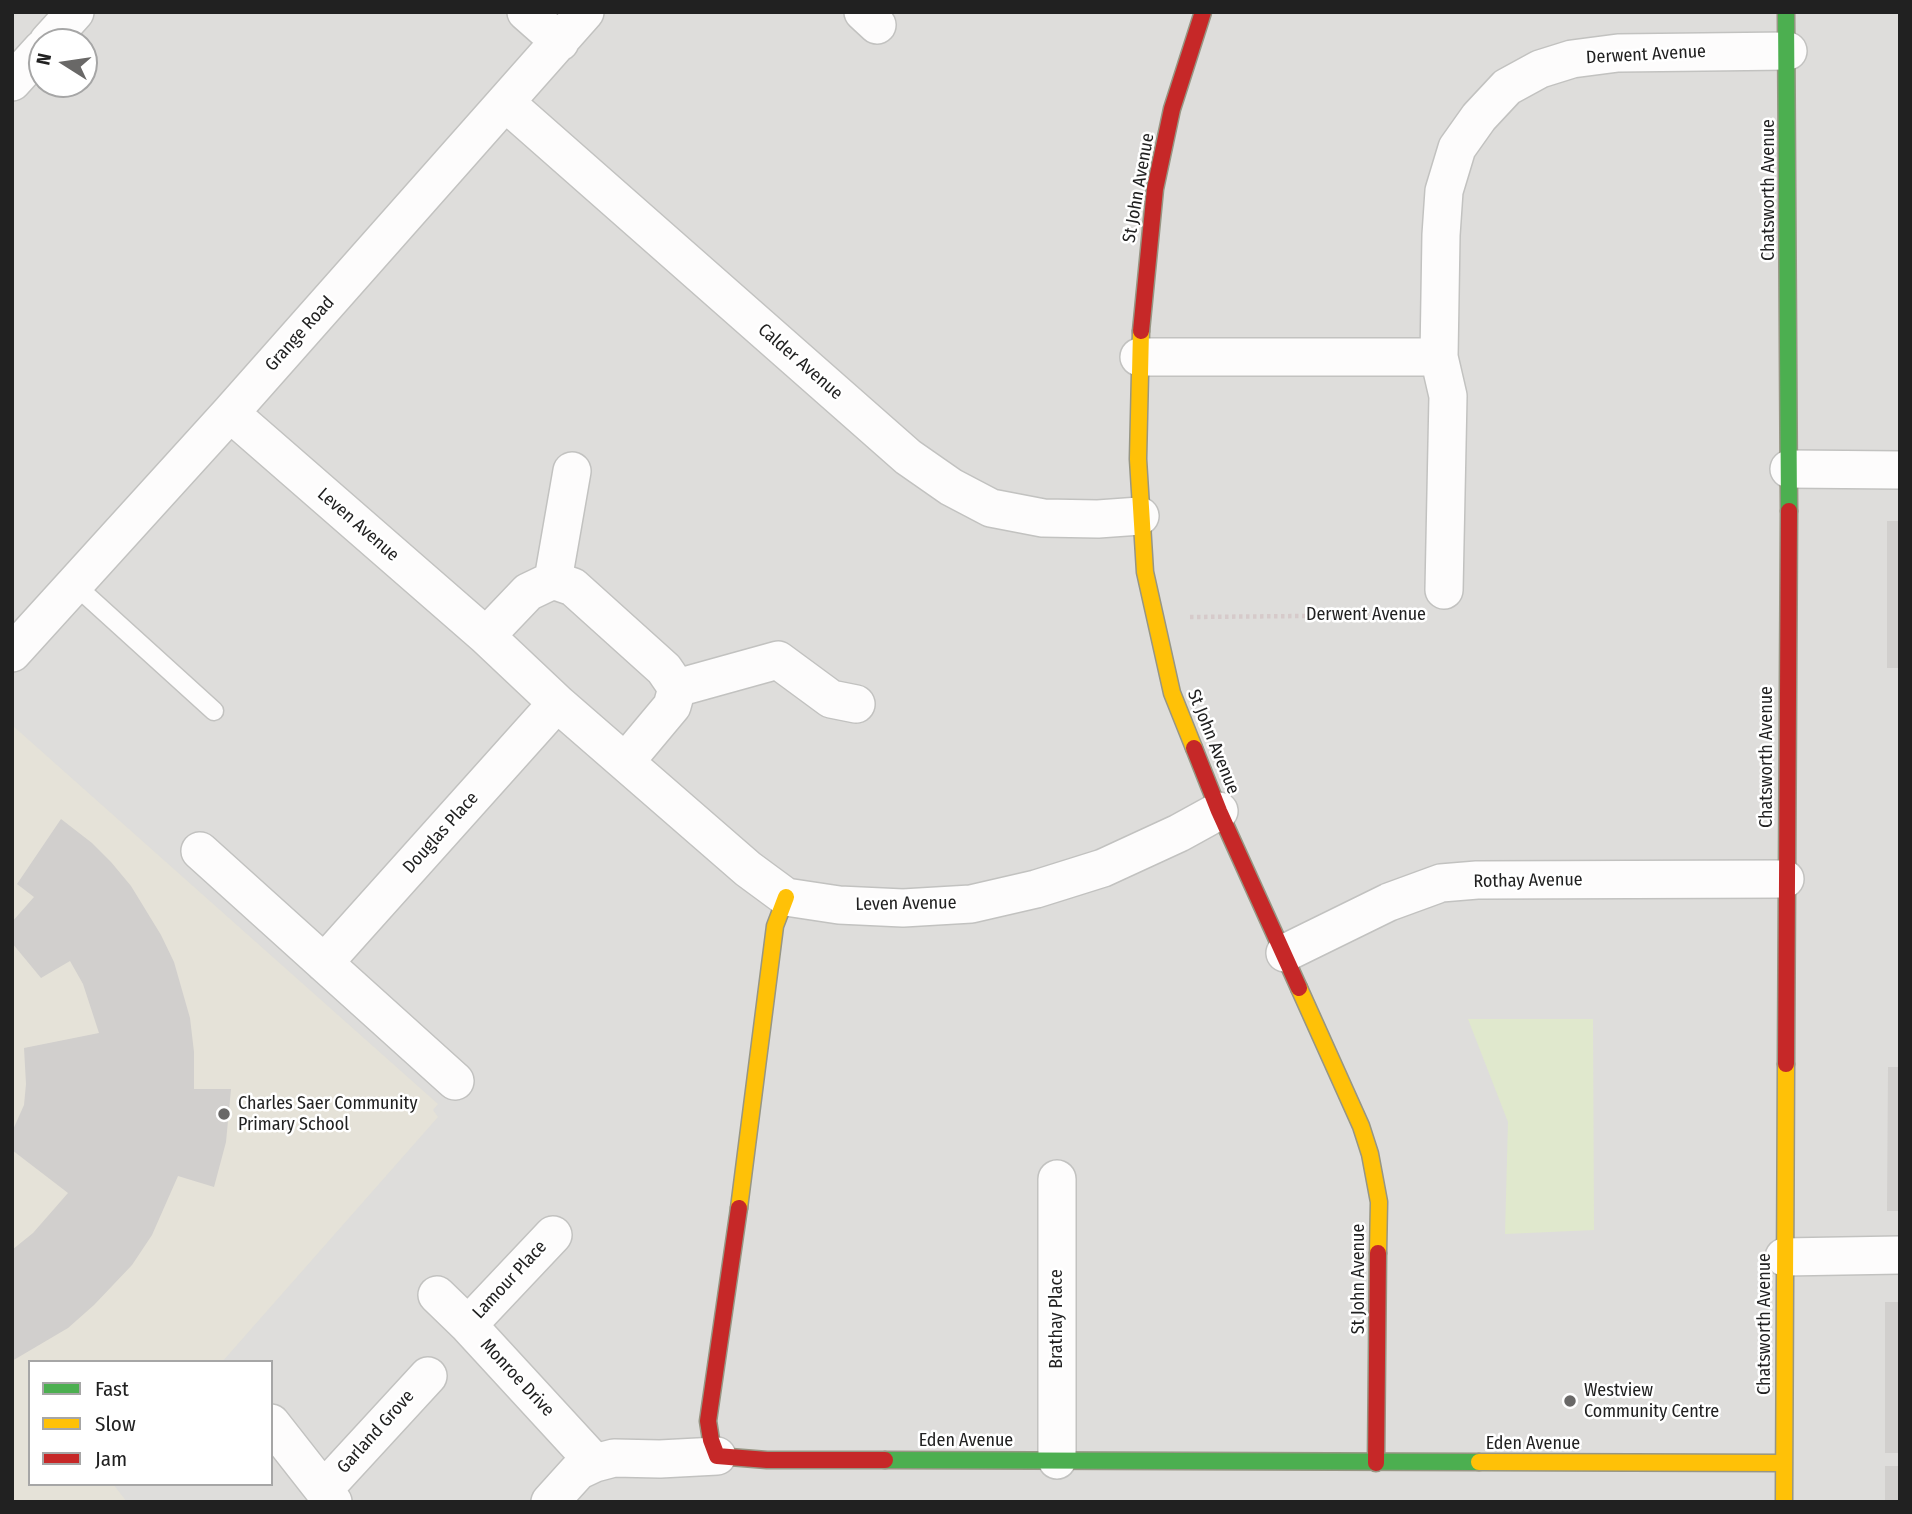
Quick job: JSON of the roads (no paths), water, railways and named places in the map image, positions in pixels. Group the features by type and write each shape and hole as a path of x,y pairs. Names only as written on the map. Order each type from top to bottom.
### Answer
{"street":[{"path":"61,28 75,12"},
{"path":"526,12 560,42"},
{"name":"Grange Road","path":"12,653 230,413 585,12"},
{"name":"St John Avenue","path":"1203,12 1172,110 1155,188 1146,264 1139,357 1140,516 1145,572 1172,693 1219,811 1285,953 1361,1126 1370,1154 1379,1202 1376,1463"},
{"name":"Chatsworth Avenue","path":"1784,1502 1789,470 1786,12"},
{"name":"Derwent Avenue","path":"1444,590 1448,396 1439,357 1441,235 1444,191 1457,148 1479,117 1507,87 1540,69 1573,59 1618,53 1788,51"},
{"path":"12,82 28,64"},
{"name":"Calder Avenue","path":"506,103 908,457 951,487 991,508 1043,518 1140,516"},
{"path":"1139,357 1439,357"},
{"name":"Leven Avenue","path":"230,413 486,636 557,703 748,869 786,897 839,905 904,908 971,904 1036,889 1103,868 1179,833 1219,811"},
{"path":"1789,470 1900,470"},
{"path":"553,580 572,471"},
{"path":"486,636 528,592 553,580 573,587 664,669 677,688 672,706 626,761"},
{"path":"677,688 779,660 831,699 856,704"},
{"name":"Douglas Place","path":"324,963 557,703"},
{"path":"200,850 455,1082"},
{"name":"Rothay Avenue","path":"1285,953 1389,902 1441,883 1477,880 1785,879"},
{"path":"550,1502 578,1471 595,1463 614,1458 660,1460 717,1456 708,1421 724,1322 775,926 786,897"},
{"name":"Brathay Place","path":"1057,1179 1057,1460"},
{"name":"Lamour Place","path":"468,1325 553,1235"},
{"path":"1784,1257 1900,1255"},
{"name":"Monroe Drive","path":"437,1296 468,1325 595,1463"},
{"name":"Garland Grove","path":"329,1496 428,1376"},
{"path":"273,1426 329,1496"},
{"name":"Eden Avenue","path":"717,1456 767,1460 1783,1463"}],"lane":[{"path":"74,584 214,711"}],"place":[{"name":"Charles Saer Community Primary School","path":"224,1114"},
{"name":"Westview Community Centre","path":"1570,1401"}]}
